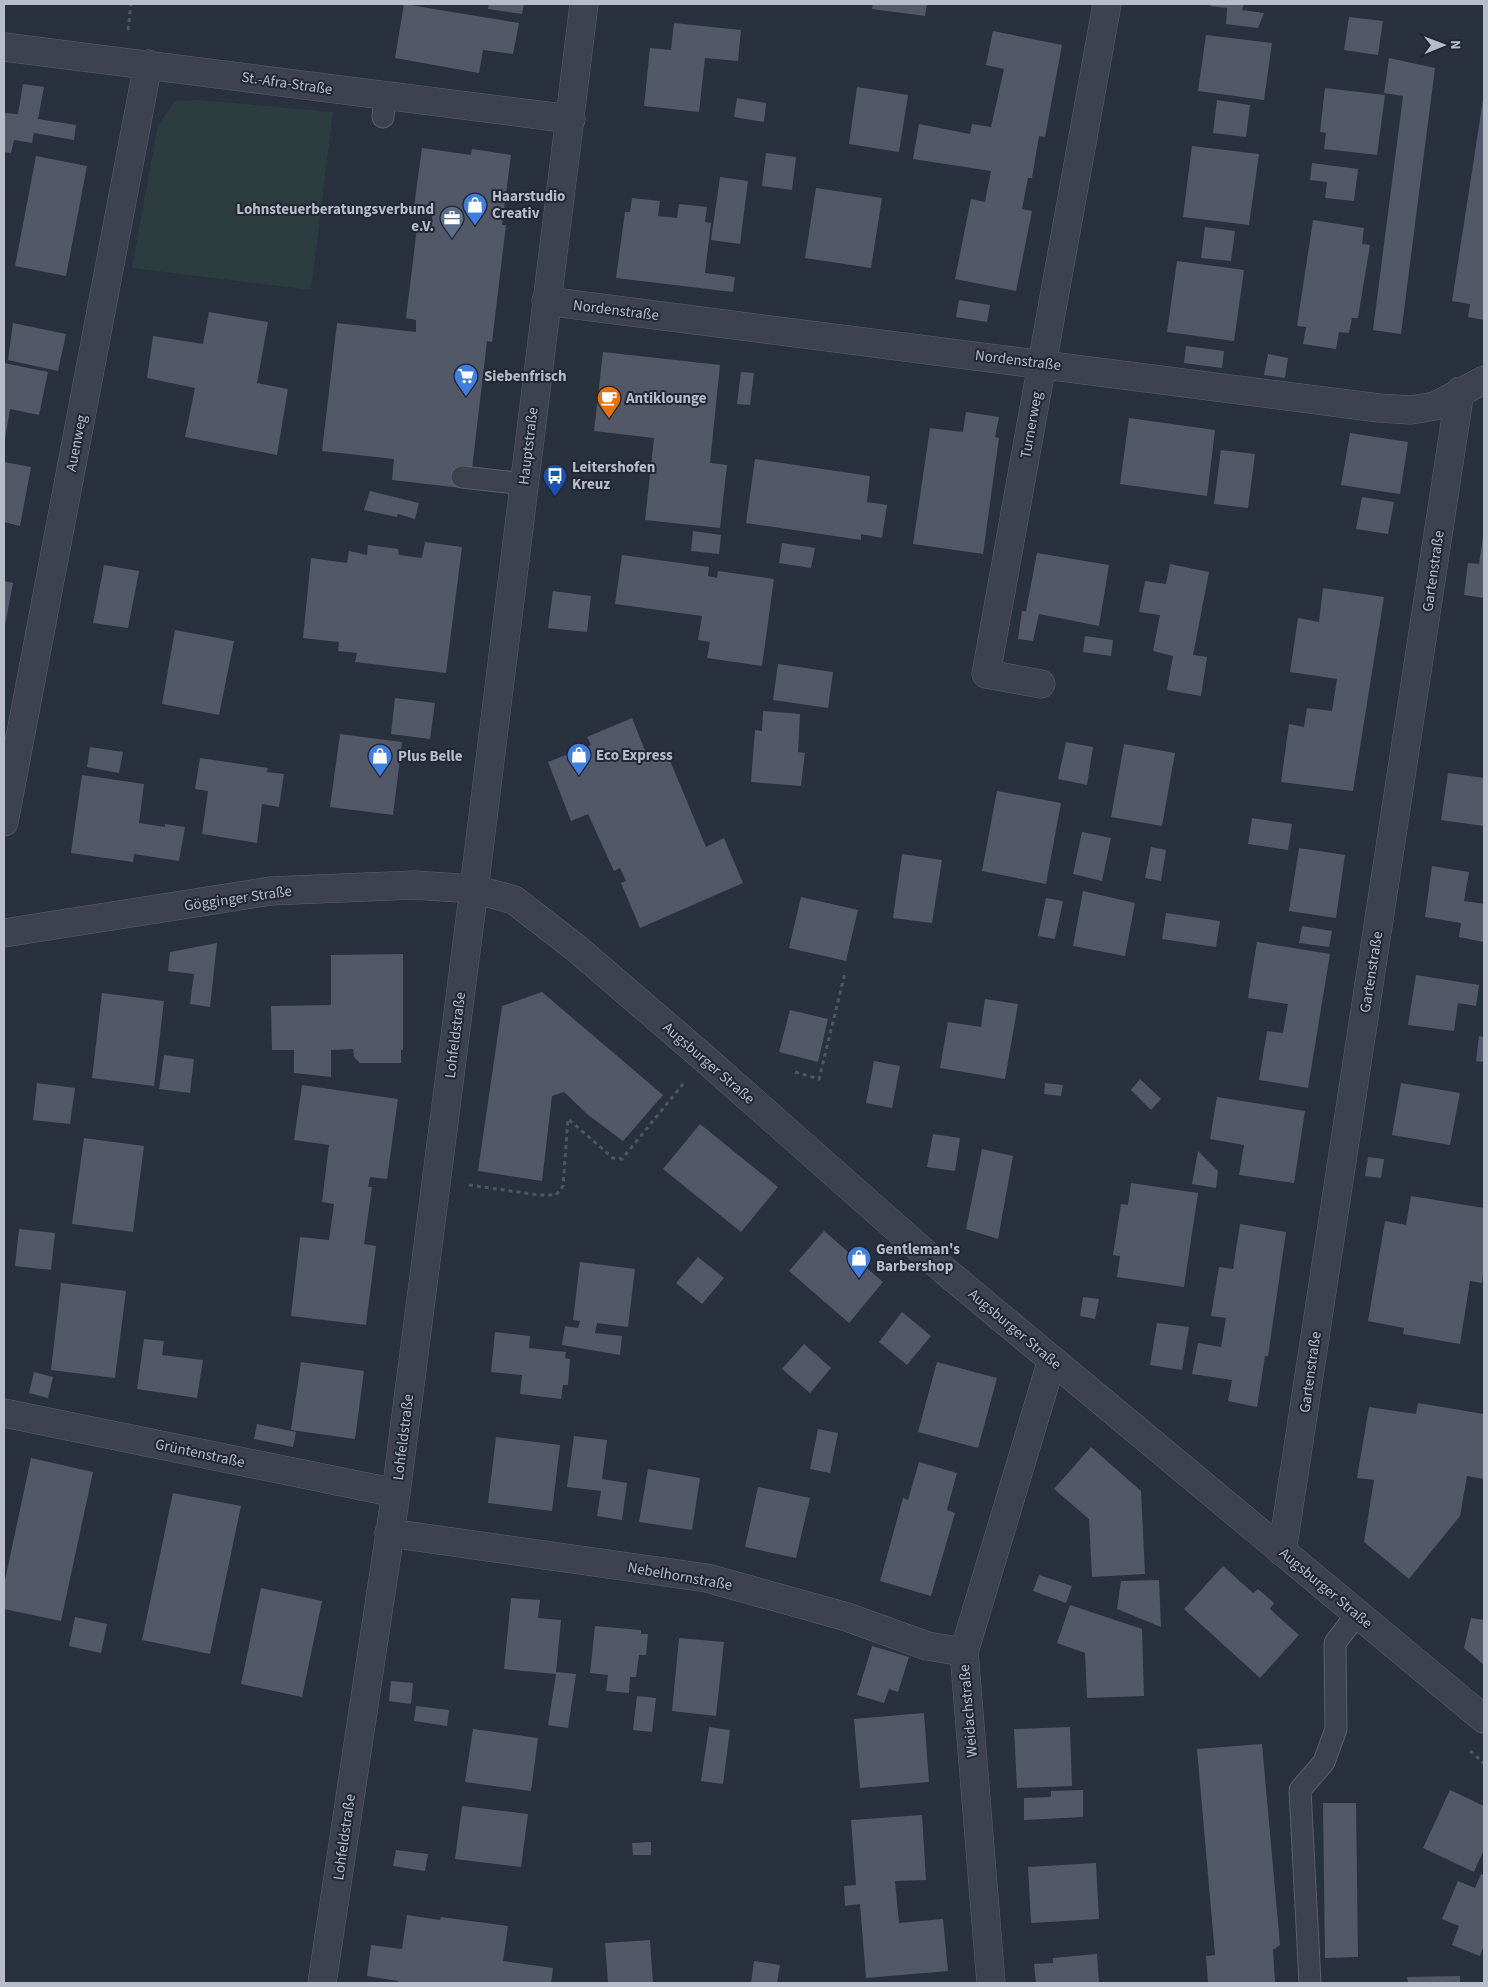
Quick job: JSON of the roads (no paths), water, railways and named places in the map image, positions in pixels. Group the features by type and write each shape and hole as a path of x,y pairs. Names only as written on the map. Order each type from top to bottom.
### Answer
{"street":[{"name":"Hauptstraße","path":"474,888 584,4"},
{"name":"Turnerweg","path":"1041,684 986,674 1107,4"},
{"name":"St.-Afra-Straße","path":"4,47 148,64 384,107 571,119"},
{"name":"Auenweg","path":"4,822 148,64"},
{"name":"Nordenstraße","path":"546,301 1042,363 1357,406 1411,410 1435,406 1460,391 1484,380"},
{"name":"Gartenstraße","path":"1282,1552 1460,391"},
{"name":"Gögginger Straße","path":"4,933 271,891 414,885 474,888"},
{"name":"Augsburger Straße","path":"474,888 514,900 576,948 704,1058 944,1270 1484,1720"},
{"name":"Lohfeldstraße","path":"322,1983 396,1492 474,888"},
{"name":"Weidachstraße","path":"991,1983 964,1652 1052,1360"},
{"name":"Grüntenstraße","path":"4,1413 396,1492"},
{"name":"Nebelhornstraße","path":"389,1534 707,1578 847,1617 927,1646 964,1652"}],"lane":[{"path":"462,477 524,484"},
{"path":"1310,1983 1300,1790 1324,1762 1336,1729 1335,1643 1357,1614"}],"place":[{"name":"Haarstudio Creativ","path":"475,226"},
{"name":"Lohnsteuerberatungsverbund e.V.","path":"452,239"},
{"name":"Siebenfrisch","path":"466,397"},
{"name":"Antiklounge","path":"609,419"},
{"name":"Leitershofen Kreuz","path":"555,497"},
{"name":"Eco Express","path":"579,776"},
{"name":"Plus Belle","path":"380,777"},
{"name":"Gentleman's Barbershop","path":"859,1279"}]}
